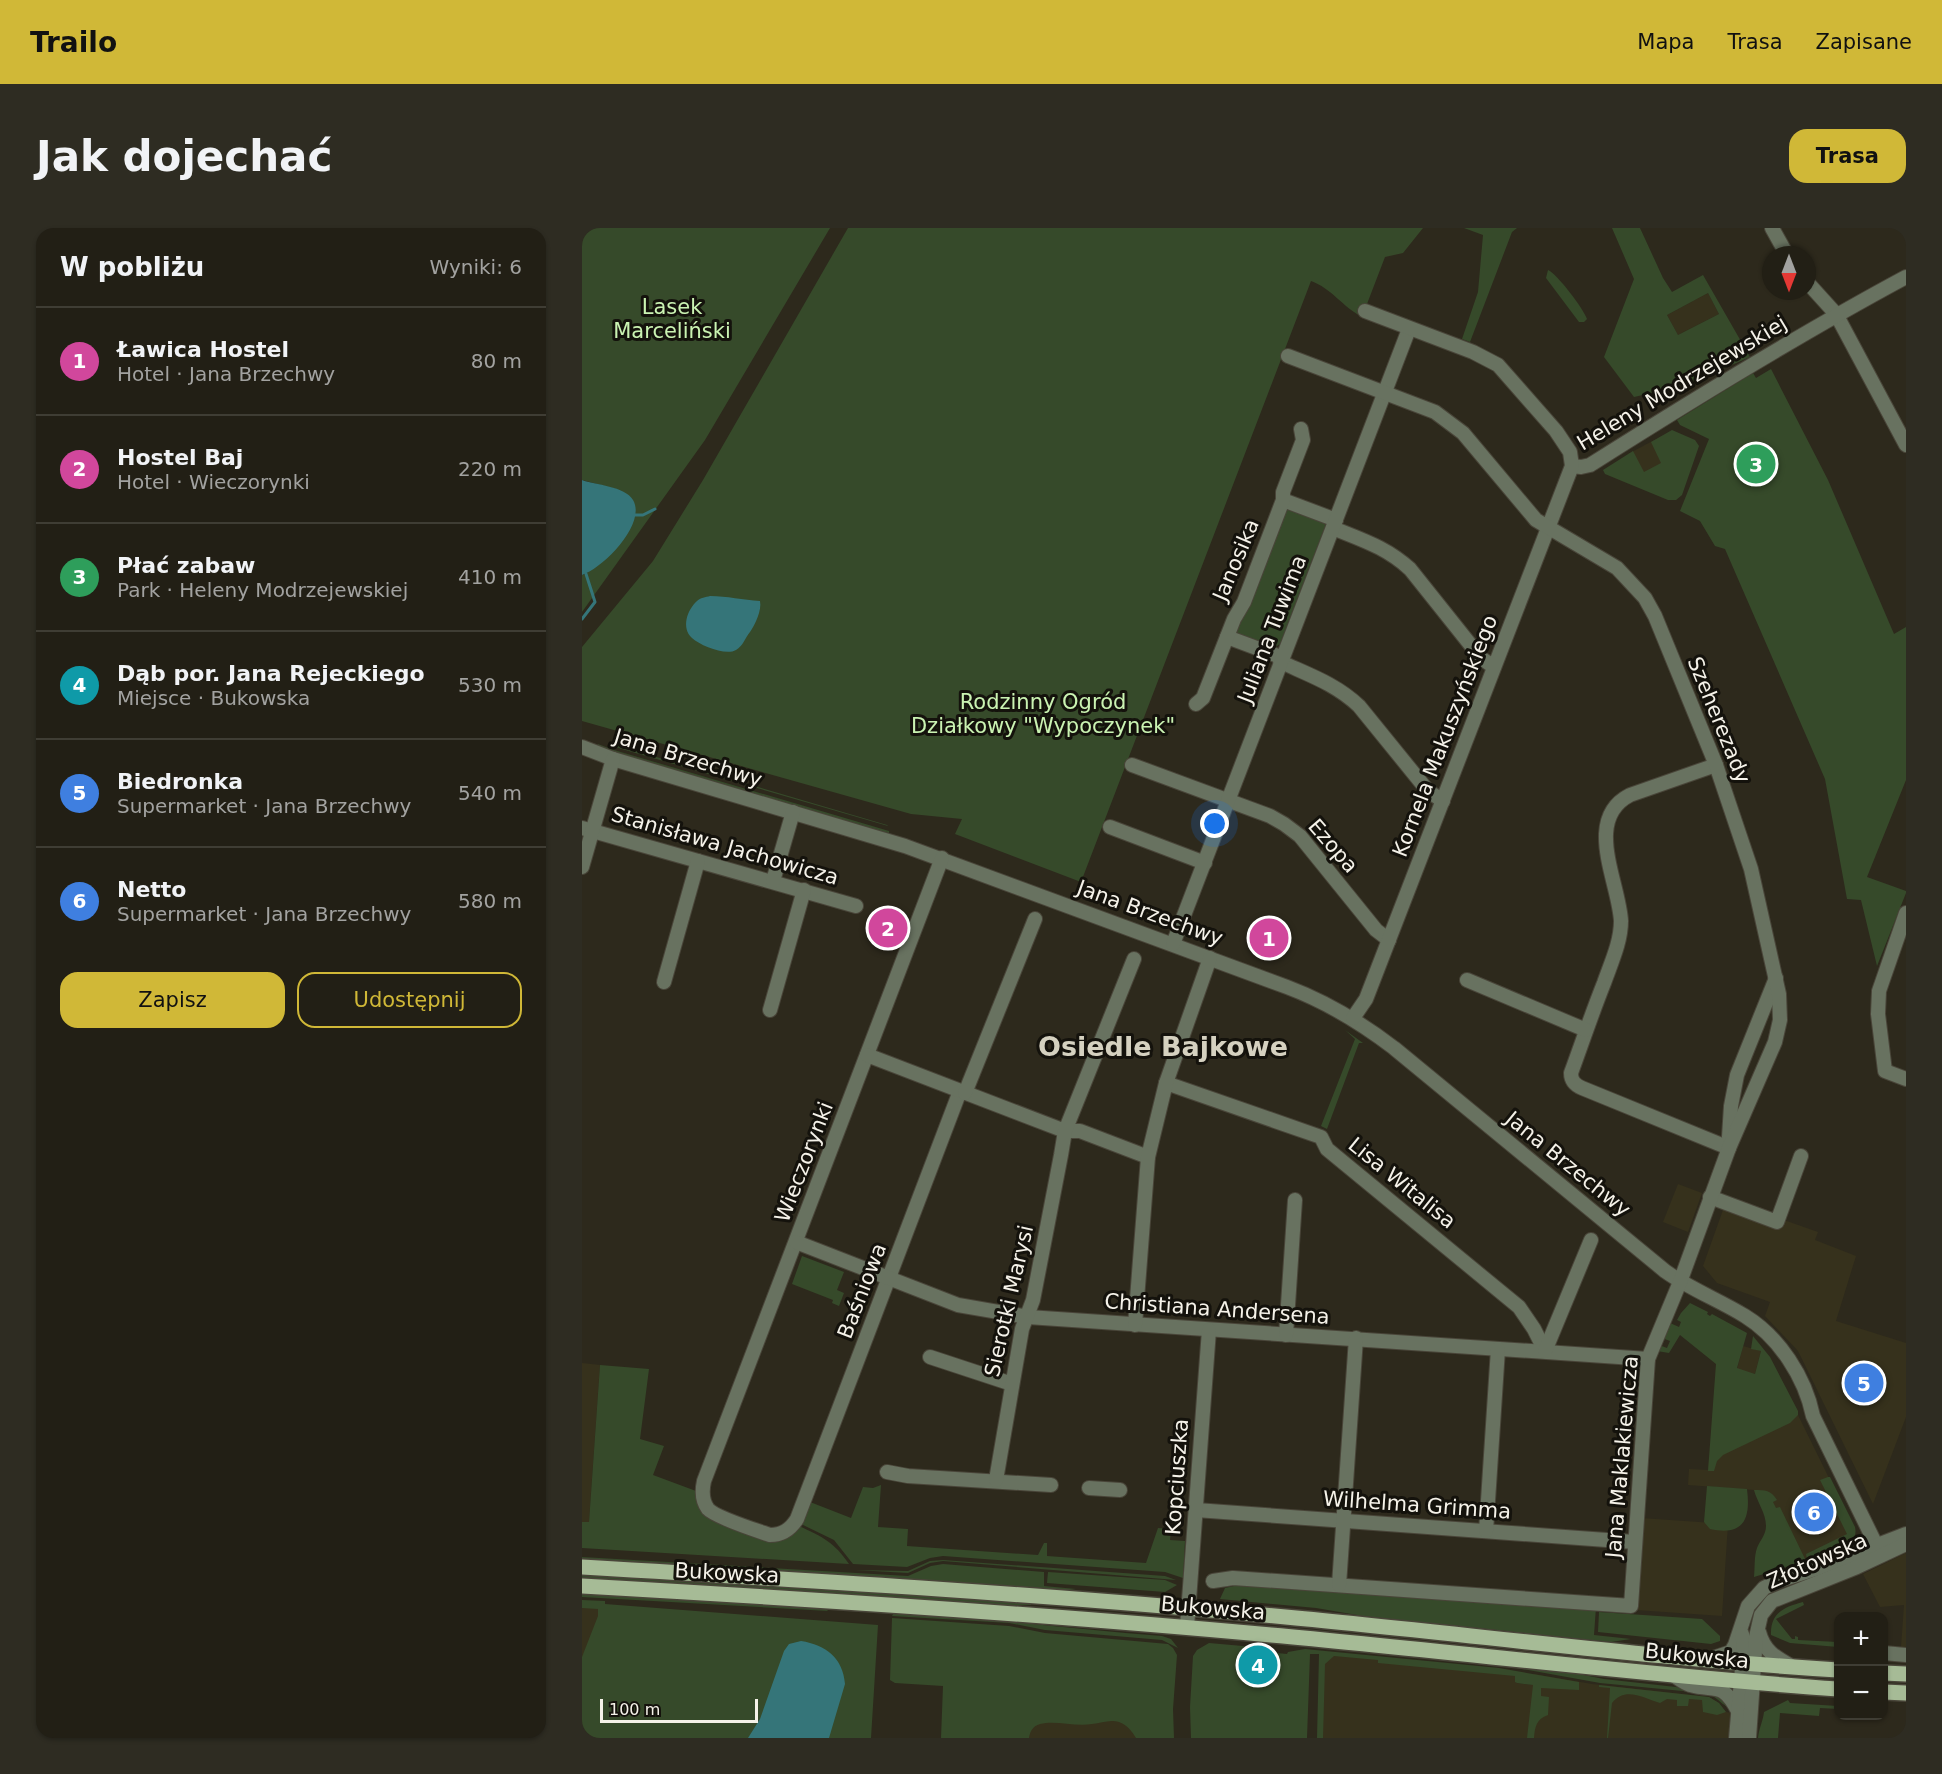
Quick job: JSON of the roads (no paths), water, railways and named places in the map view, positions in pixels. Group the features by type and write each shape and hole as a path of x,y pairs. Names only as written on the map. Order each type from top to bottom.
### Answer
{"main road":[{"name":"Bukowska","path":"582,1567 964,1590 1188,1608 1708,1660 1834,1670"},
{"name":"Bukowska","path":"582,1586 890,1604 1187,1627 1834,1689"},
{"path":"1888,1673 1906,1674"},
{"path":"1888,1692 1906,1693"}],"street":[{"path":"1772,228 1782,246"},
{"name":"Heleny Modrzejewskiej","path":"1572,466 1590,465 1715,386 1836,314 1906,277"},
{"path":"1816,292 1836,314 1906,445"},
{"path":"1365,311 1473,352 1498,365 1556,431 1570,452 1572,466"},
{"name":"Juliana Tuwima","path":"1173,944 1409,328"},
{"name":"Szeherezady","path":"1288,356 1435,412 1454,425 1536,520 1617,568 1645,598 1655,616 1716,765 1751,869 1781,1005 1778,1032 1729,1148 1680,1282"},
{"name":"Janosika","path":"1196,704 1203,698 1227,637 1244,602 1283,500 1283,492 1303,440 1301,429"},
{"name":"Kornela Makuszyńskiego","path":"1353,1018 1366,999 1572,466"},
{"path":"1283,500 1381,547 1401,561 1410,569 1481,658 1494,667"},
{"path":"1227,637 1278,656 1281,662 1333,685 1349,697 1359,706 1428,791 1443,801"},
{"name":"Jana Brzechwy","path":"582,747 613,759 942,858 1311,996 1353,1018 1394,1048 1680,1282 1746,1317 1782,1350 1794,1367 1810,1400 1813,1416 1879,1551"},
{"path":"582,867 587,829 613,759"},
{"name":"Ezopa","path":"1132,765 1270,816 1300,836 1376,930 1389,940"},
{"path":"1716,765 1630,795 1620,802 1608,818 1605,830 1606,843 1619,907 1620,936 1570,1073 1576,1085 1729,1148"},
{"path":"773,881 793,812"},
{"path":"1110,826 1205,863"},
{"name":"Stanisława Jachowicza","path":"587,829 856,906"},
{"name":"Wieczorynki","path":"704,1481 942,858"},
{"path":"664,982 698,861"},
{"path":"770,1010 804,890"},
{"path":"1906,913 1879,991 1878,1014 1885,1071 1906,1079"},
{"name":"Baśniowa","path":"704,1481 704,1500 709,1510 767,1534 779,1534 788,1530 797,1519 889,1278 1035,919"},
{"name":"Sierotki Marysi","path":"996,1480 1022,1329 1028,1317 1037,1281 1065,1131 1134,958"},
{"path":"1135,1325 1148,1157 1166,1083 1210,958"},
{"name":"Szeherezady","path":"1729,1148 1731,1106 1737,1075 1776,978"},
{"path":"1467,980 1586,1030"},
{"path":"867,1055 1065,1131 1080,1131 1148,1157"},
{"name":"Lisa Witalisa","path":"1166,1083 1321,1137 1327,1149 1519,1307 1534,1329 1545,1352"},
{"path":"1710,1197 1777,1222 1802,1156"},
{"path":"1286,1335 1295,1200"},
{"path":"1545,1352 1591,1240"},
{"name":"Christiana Andersena","path":"796,1242 958,1305 1028,1317 1648,1359"},
{"name":"Jana Maklakiewicza","path":"1339,1585 1631,1606 1648,1359 1680,1282"},
{"name":"Kopciuszka","path":"1187,1627 1209,1330"},
{"path":"1213,1581 1233,1578 1339,1585 1356,1338"},
{"path":"1485,1531 1498,1349"},
{"path":"930,1357 1012,1384"},
{"path":"886,1472 908,1476 1051,1485"},
{"path":"1089,1488 1120,1490"},
{"name":"Wilhelma Grimma","path":"1196,1510 1634,1542"},
{"name":"Złotowska","path":"1744,1711 1748,1663 1757,1627 1765,1609 1779,1597 1825,1580 1906,1534"},
{"name":"Złotowska","path":"1708,1660 1731,1652 1736,1645 1745,1611 1751,1600 1770,1584 1906,1544"},
{"path":"1757,1627 1764,1647 1769,1653 1792,1667"},
{"name":"Złotowska","path":"1742,1629 1748,1663"},
{"path":"1888,1653 1906,1655"},
{"path":"1673,1675 1689,1685 1721,1690 1727,1694 1744,1711 1749,1738"},
{"path":"1736,1738 1744,1711 1767,1690 1780,1685"}],"water":[{"path":"582,480 629,495 636,510 634,521 621,544 601,564 582,575"},
{"path":"710,596 760,601 759,613 754,625 742,644 732,652 707,647 692,638 687,629 690,609 698,600"},
{"path":"801,1641 818,1646 832,1654 844,1675 845,1684 829,1738 748,1738 760,1719 784,1651 789,1644"}],"waterway":[{"path":"634,515 643,515 655,509"},
{"path":"582,619 595,602 586,574"}],"place":[{"name":"Płać zabaw","path":"1756,464"},
{"name":"Hostel Baj","path":"888,928"},
{"name":"Ławica Hostel","path":"1269,938"},
{"name":"Biedronka","path":"1864,1383"},
{"name":"Netto","path":"1814,1512"},
{"name":"Dąb por. Jana Rejeckiego","path":"1258,1665"}],"district":[{"name":"Osiedle Bajkowe","path":"1163,1046"}],"park label":[{"name":"Lasek Marceliński","path":"672,319"},
{"name":"Rodzinny Ogród Działkowy \"Wypoczynek\"","path":"1043,714"}]}
